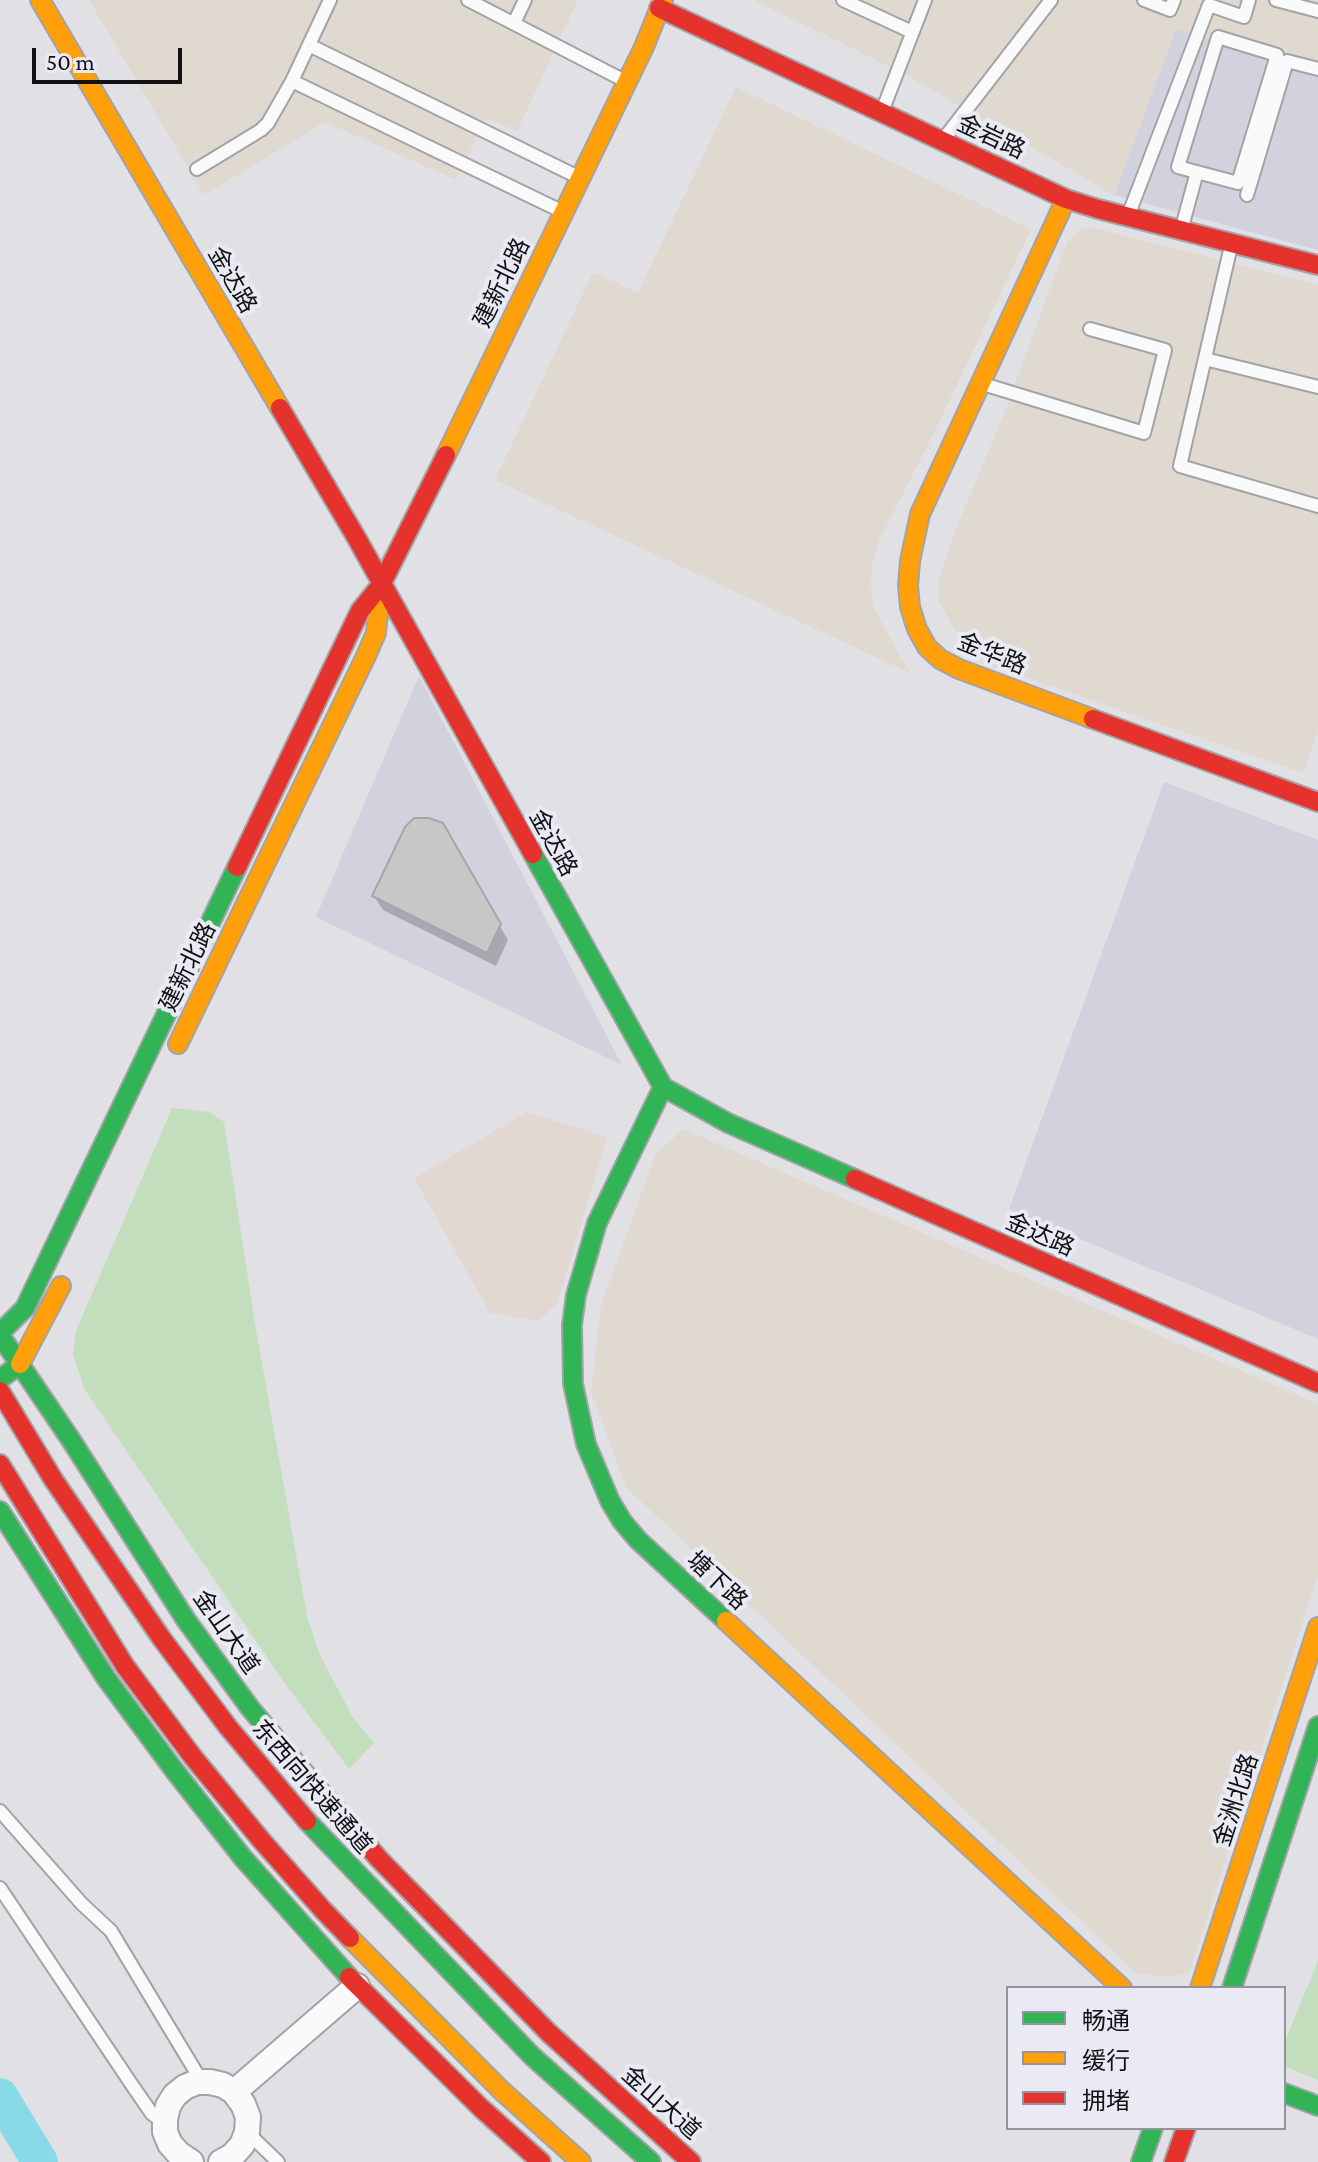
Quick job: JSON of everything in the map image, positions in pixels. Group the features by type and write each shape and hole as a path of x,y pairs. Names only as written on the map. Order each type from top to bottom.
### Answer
{"main road":[{"name":"金达路","path":"40,0 356,537 663,1087 728,1123 1318,1383"},
{"name":"建新北路","path":"0,1334 25,1308 360,611 381,585 644,47 661,4"},
{"name":"金岩路","path":"661,4 881,113 1066,199 1318,265"},
{"name":"金华路","path":"1066,199 920,514 908,586 917,629 927,647 940,659 959,669 1318,802"},
{"name":"建新北路","path":"172,1057 366,656 376,633 381,585"},
{"name":"塘下路","path":"663,1087 597,1223 580,1279 572,1325 573,1384 578,1414 586,1444 610,1501 638,1540 1120,1986"},
{"path":"0,1379 20,1364 67,1272"},
{"name":"金山大道","path":"0,1334 186,1620 250,1708 309,1779 379,1859 549,2033 691,2162"},
{"name":"东西向快速通道","path":"0,1391 53,1479 162,1639 228,1727 286,1797 532,2056 651,2162"},
{"path":"0,1464 125,1666 252,1829 334,1922 502,2091 581,2162"},
{"path":"0,1511 106,1678 243,1858 357,1986 481,2108 541,2162"},
{"name":"金洲北路","path":"1201,1986 1318,1627"},
{"path":"1233,1986 1318,1726"},
{"path":"1286,2094 1318,2106"},
{"path":"1141,2162 1152,2130"},
{"path":"1174,2162 1185,2130"}],"street":[{"path":"234,2092 357,1986"},
{"path":"180,2159 165,2132 168,2106 185,2087 202,2082 223,2085 234,2092 248,2117 242,2145 222,2162"}],"lane":[{"path":"197,169 268,123 292,81 330,0"},
{"path":"468,0 626,82"},
{"path":"514,23 525,0"},
{"path":"843,0 912,32"},
{"path":"881,113 925,0"},
{"path":"942,141 1051,0"},
{"path":"1144,0 1170,10 1174,0"},
{"path":"1128,217 1209,5 1244,17 1249,0"},
{"path":"1276,0 1318,11"},
{"path":"1218,37 1277,55 1238,183 1197,172 1178,167 1218,37"},
{"path":"309,45 579,178"},
{"path":"1247,195 1287,61 1318,69"},
{"path":"292,81 563,212"},
{"path":"1181,230 1197,172"},
{"path":"1231,243 1180,466 1318,506"},
{"path":"980,384 1144,433 1165,350 1090,329"},
{"path":"1205,359 1318,387"},
{"path":"0,1811 82,1904 111,1931 202,2082"},
{"path":"0,1888 152,2114 165,2123"},
{"path":"247,2132 278,2162"}],"shaded area":[{"path":"89,0 578,0 517,131 486,118 456,180 325,122 204,195"},
{"path":"754,0 1318,0 1318,69 1176,29 1114,195 908,76"},
{"path":"1176,29 1318,69 1318,250 1114,195"},
{"path":"736,87 1031,229 933,435 879,540 872,565 873,606 912,674 495,480 593,272 638,293"},
{"path":"1092,227 1318,285 1318,731 1303,773 995,667 975,654 960,638 938,600 939,580 956,529 1004,414 1067,242 1080,229"},
{"path":"419,676 622,1065 316,917"},
{"path":"1164,782 1318,840 1318,1339 1009,1209"},
{"path":"527,1112 607,1137 558,1302 539,1321 490,1313 414,1178"},
{"path":"683,1129 1318,1404 1318,1575 1189,1973 1169,1977 1136,1973 626,1487 591,1392 601,1305 655,1156"}],"green space":[{"path":"172,1108 210,1112 224,1122 255,1324 307,1616 320,1655 352,1716 374,1743 349,1769 286,1685 85,1390 73,1354 76,1331"},
{"path":"1318,1961 1318,2080 1286,2067 1286,2039"}],"building":[{"path":"414,818 429,818 443,823 501,924 487,953 372,896 405,827"}],"waterway":[{"path":"0,2096 40,2162"}],"traffic: fast":[{"path":"533,854 663,1087 728,1123 855,1179"},
{"path":"0,1333 25,1308 237,867"},
{"path":"663,1087 597,1223 576,1295 572,1325 573,1384 586,1444 622,1521 638,1540 726,1621"},
{"path":"4,1341 186,1620 250,1708 302,1770"},
{"path":"0,1379 20,1364"},
{"path":"0,1511 106,1678 174,1770 243,1858 349,1977"},
{"path":"1233,1986 1318,1726"},
{"path":"307,1821 532,2056 651,2162"},
{"path":"1286,2094 1318,2106"},
{"path":"1141,2162 1152,2130"}],"traffic: slow":[{"path":"40,0 280,408"},
{"path":"446,455 644,47 663,0"},
{"path":"1066,199 920,514 908,586 917,629 927,647 940,659 1093,719"},
{"path":"178,1044 366,656 376,633 380,594"},
{"path":"20,1364 61,1286"},
{"path":"726,1621 1120,1986"},
{"path":"1201,1986 1318,1627"},
{"path":"350,1938 502,2091 581,2162"}],"traffic: jam":[{"path":"659,8 1066,199 1318,265"},
{"path":"280,408 356,537 533,854"},
{"path":"237,867 360,611 381,585 446,455"},
{"path":"1093,719 1318,802"},
{"path":"855,1179 1318,1383"},
{"path":"0,1391 53,1479 162,1639 228,1727 307,1821"},
{"path":"0,1464 125,1666 193,1757 262,1841 350,1938"},
{"path":"302,1770 379,1859 549,2033 691,2162"},
{"path":"349,1977 481,2108 541,2162"},
{"path":"1174,2162 1185,2130"}]}
